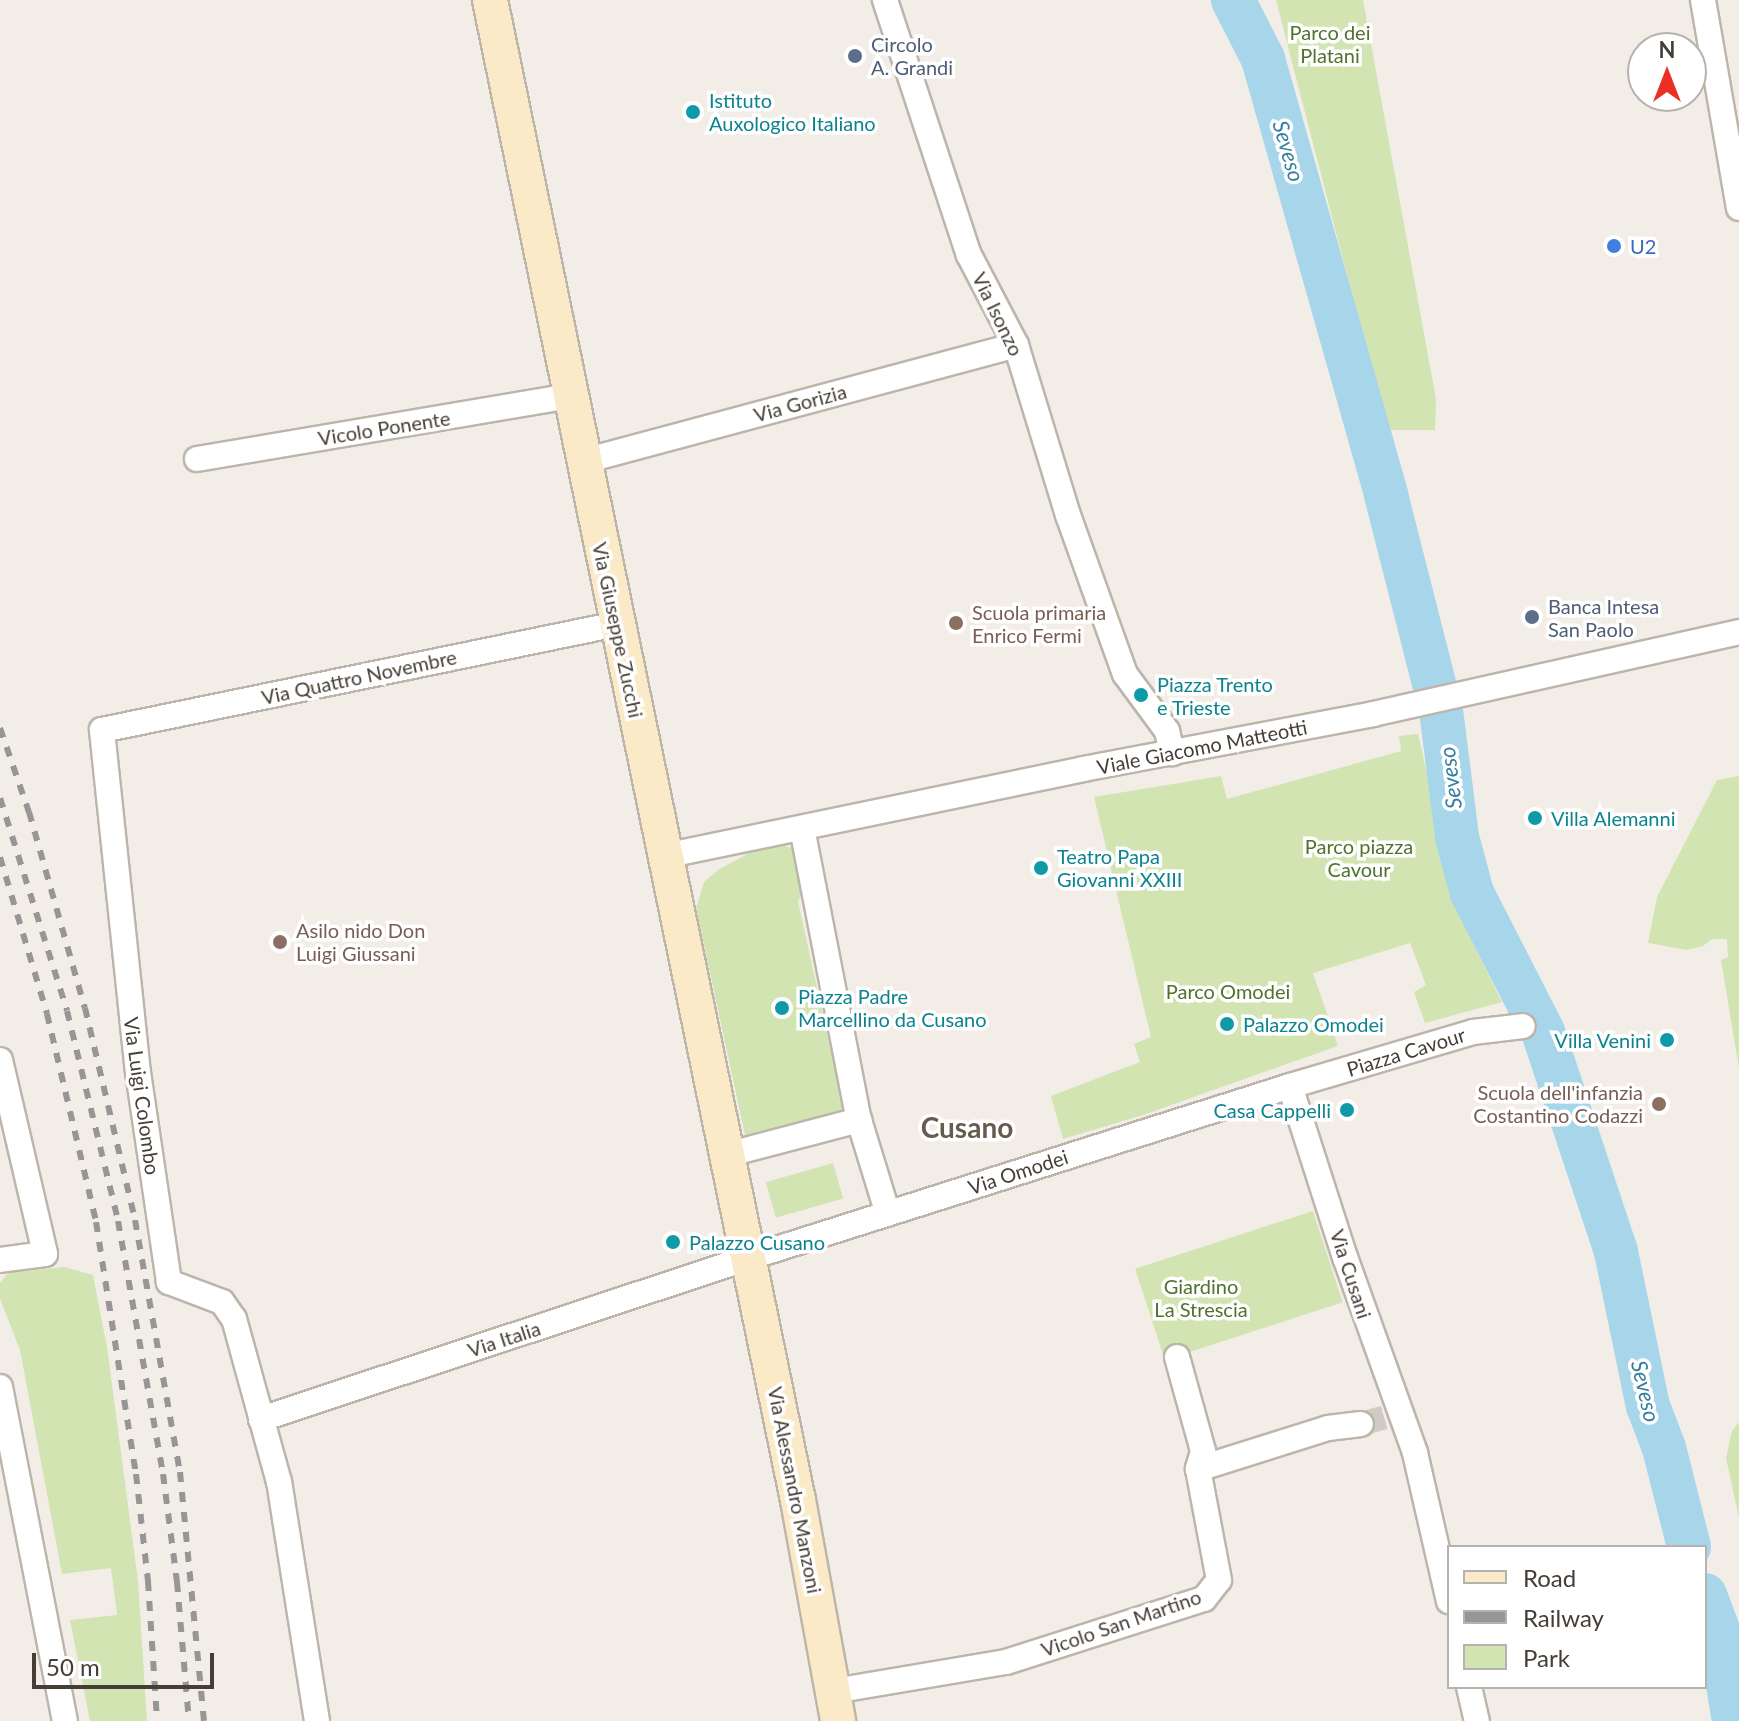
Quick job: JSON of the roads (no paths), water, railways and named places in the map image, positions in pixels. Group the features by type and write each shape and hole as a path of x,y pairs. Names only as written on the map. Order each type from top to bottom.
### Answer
{"street":[{"name":"Via Giuseppe Zucchi","path":"490,0 747,1259"},
{"name":"Via Isonzo","path":"885,0 969,255 1016,345 1068,515 1125,674 1167,731 1172,753"},
{"path":"1703,0 1739,208"},
{"name":"Via Gorizia","path":"584,461 1016,345"},
{"name":"Vicolo Ponente","path":"197,459 571,396"},
{"name":"Via Quattro Novembre","path":"102,730 617,624"},
{"name":"Viale Giacomo Matteotti","path":"664,856 1450,698 1739,632"},
{"name":"Via Luigi Colombo","path":"102,730 138,1073 169,1282 222,1302 231,1312 279,1482 317,1721"},
{"path":"802,828 859,1120 888,1214"},
{"name":"Piazza Cavour","path":"1290,1086 1473,1032 1523,1026"},
{"path":"0,1060 45,1254 0,1260"},
{"name":"Via Omodei","path":"747,1259 1290,1086"},
{"name":"Via Cusani","path":"1290,1086 1395,1414 1416,1460 1447,1592"},
{"path":"726,1155 859,1120"},
{"name":"Via Italia","path":"261,1419 747,1259"},
{"name":"Via Alessandro Manzoni","path":"747,1259 836,1706"},
{"name":"Vicolo San Martino","path":"836,1706 1006,1662 1204,1599 1219,1580 1198,1469 1203,1451 1177,1357"},
{"path":"0,1387 65,1721"},
{"path":"1198,1469 1328,1428 1361,1424"},
{"path":"1469,1689 1477,1721"}],"waterway":[{"name":"Seveso","path":"1233,0 1263,59 1386,495 1441,710 1457,837 1472,893 1543,1032 1616,1252 1648,1406 1664,1448 1688,1545"},
{"name":"Seveso","path":"1707,1600 1720,1635 1734,1721"}],"tunnel":[{"path":"1361,1424 1392,1415"}],"railway":[{"path":"0,728 29,812 85,1008 135,1220 180,1472 204,1721"},
{"path":"0,798 67,1011 118,1221 163,1474 177,1582 189,1721"},
{"path":"0,857 47,1014 96,1222 136,1474 148,1581 157,1721"}],"place":[{"name":"Circolo A. Grandi","path":"855,56"},
{"name":"Istituto Auxologico Italiano","path":"693,112"},
{"name":"U2","path":"1614,246"},
{"name":"Banca Intesa San Paolo","path":"1532,617"},
{"name":"Scuola primaria Enrico Fermi","path":"956,623"},
{"name":"Piazza Trento e Trieste","path":"1141,695"},
{"name":"Villa Alemanni","path":"1535,818"},
{"name":"Teatro Papa Giovanni XXIII","path":"1041,868"},
{"name":"Asilo nido Don Luigi Giussani","path":"280,942"},
{"name":"Piazza Padre Marcellino da Cusano","path":"782,1008"},
{"name":"Palazzo Omodei","path":"1227,1024"},
{"name":"Villa Venini","path":"1667,1040"},
{"name":"Scuola dell'infanzia Costantino Codazzi","path":"1659,1104"},
{"name":"Casa Cappelli","path":"1347,1110"},
{"name":"Palazzo Cusano","path":"673,1242"}],"district":[{"name":"Cusano","path":"967,1127"}],"park label":[{"name":"Parco dei Platani","path":"1330,44"},
{"name":"Parco piazza Cavour","path":"1359,858"},
{"name":"Parco Omodei","path":"1228,991"},
{"name":"Giardino La Strescia","path":"1201,1298"}]}
